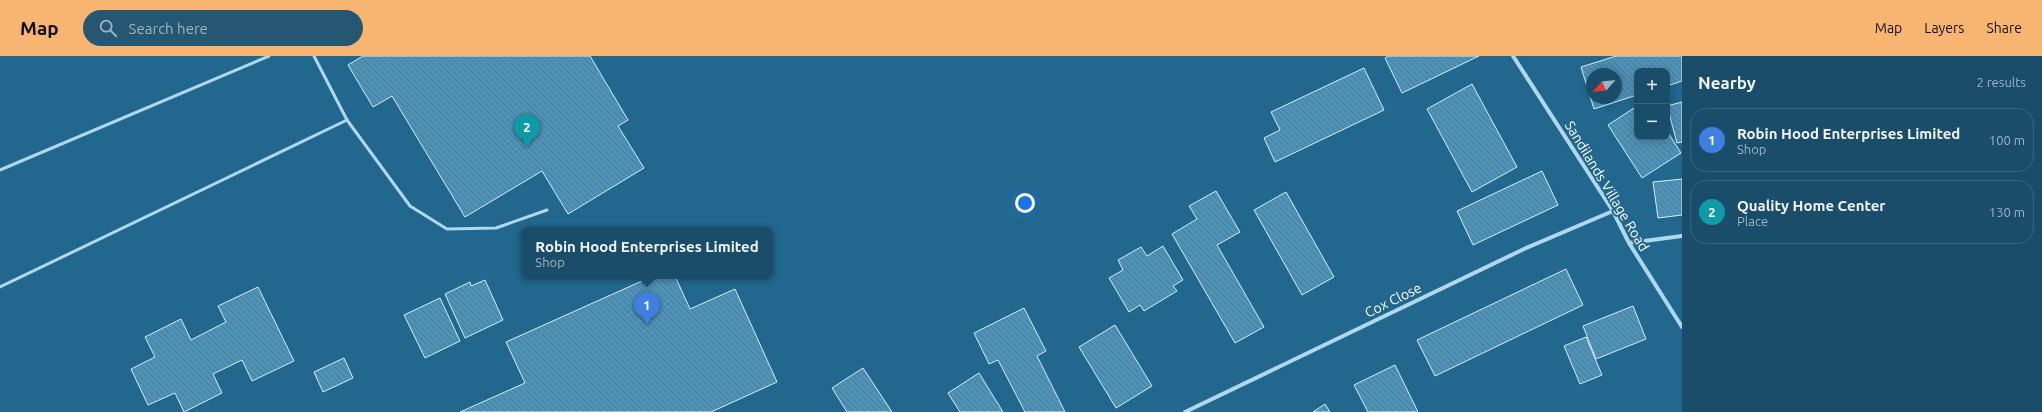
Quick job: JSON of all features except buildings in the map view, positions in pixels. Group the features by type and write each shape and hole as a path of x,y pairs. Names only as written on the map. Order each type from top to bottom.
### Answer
{"street":[{"name":"Sandilands Village Road","path":"1513,56 1612,211 1629,243 1682,327"},
{"name":"Cox Close","path":"1185,412 1524,249 1612,211"},
{"path":"1629,243 1682,236"}],"lane":[{"path":"0,170 269,56"},
{"path":"314,56 347,120 410,206 447,229 496,228 546,210"},
{"path":"0,287 347,120"}],"place":[{"name":"Quality Home Center","path":"527,147"},
{"name":"Robin Hood Enterprises Limited","path":"647,325"}]}
